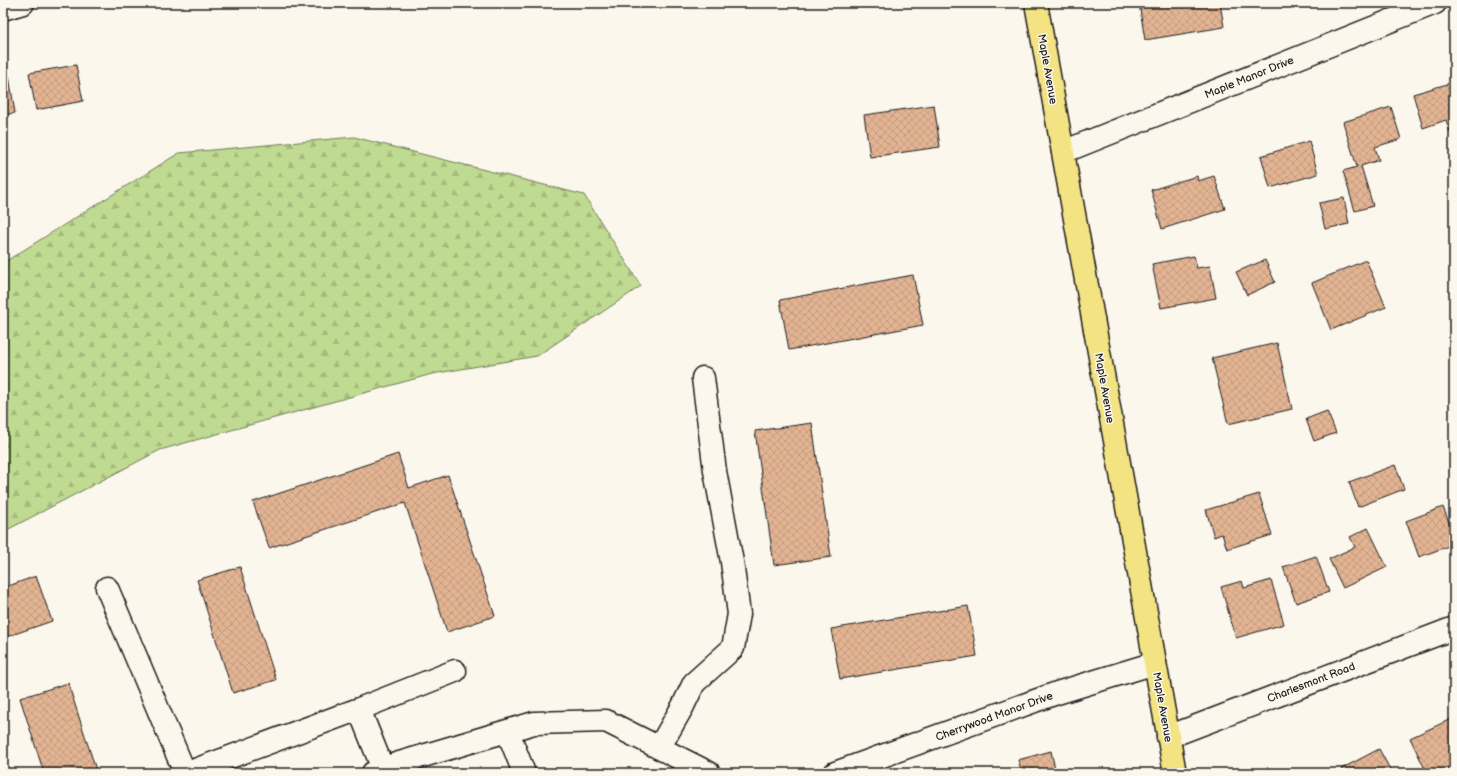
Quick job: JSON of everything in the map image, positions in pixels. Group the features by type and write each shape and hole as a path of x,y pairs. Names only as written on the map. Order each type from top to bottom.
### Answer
{"main road":[{"name":"Maple Avenue","path":"1036,3 1175,773"}],"street":[{"path":"3,9 23,3"},
{"name":"Maple Manor Drive","path":"1063,152 1435,3"},
{"path":"659,748 683,706 694,683 732,648 739,614 732,562 715,471 703,378"},
{"path":"107,588 186,773 359,709 455,670"},
{"name":"Charlesmont Road","path":"1168,737 1454,628"},
{"name":"Cherrywood Manor Drive","path":"835,773 1057,693 1155,663"},
{"path":"359,709 378,771 396,764 508,732 534,723 606,722 709,773"},
{"path":"508,732 524,773"}],"green space":[{"path":"354,137 584,195 641,286 537,356 432,374 160,450 3,532 3,263 179,153"}],"building":[{"path":"1139,3 1220,3 1224,27 1145,40"},
{"path":"76,65 83,101 36,110 29,73"},
{"path":"9,76 15,113 3,115 3,77"},
{"path":"1454,82 1454,131 1450,132 1446,120 1423,128 1413,94"},
{"path":"934,105 940,147 870,157 864,115"},
{"path":"1391,107 1401,139 1375,147 1379,160 1361,166 1373,206 1355,211 1343,171 1357,167 1343,122"},
{"path":"1309,141 1318,174 1270,188 1261,156"},
{"path":"1197,176 1198,181 1214,176 1225,209 1162,229 1151,190"},
{"path":"1344,198 1349,224 1325,229 1319,203"},
{"path":"1194,256 1197,268 1210,266 1216,298 1161,308 1152,264"},
{"path":"1265,260 1275,282 1247,295 1236,272"},
{"path":"1366,260 1386,307 1331,330 1312,283"},
{"path":"913,275 923,325 789,350 780,300"},
{"path":"1277,343 1292,409 1228,424 1212,358"},
{"path":"1327,411 1336,433 1314,441 1306,419"},
{"path":"812,423 831,557 774,565 755,431"},
{"path":"398,454 409,488 448,475 495,616 447,632 405,503 269,548 253,502"},
{"path":"1395,465 1404,489 1358,507 1349,482"},
{"path":"1259,494 1272,535 1227,549 1222,534 1214,537 1206,510"},
{"path":"1443,507 1454,535 1454,544 1419,557 1406,521"},
{"path":"1368,528 1387,567 1343,588 1329,559 1355,547 1350,537"},
{"path":"1316,556 1329,592 1296,603 1283,567"},
{"path":"240,567 276,680 233,693 197,580"},
{"path":"36,576 52,621 3,638 3,588"},
{"path":"1271,580 1284,624 1236,638 1221,587 1242,581 1244,588"},
{"path":"968,606 977,656 840,679 831,629"},
{"path":"68,683 97,773 44,773 20,698"},
{"path":"1451,719 1454,725 1454,765 1437,773 1427,773 1410,738"},
{"path":"1379,749 1392,773 1344,773 1341,769"},
{"path":"1051,751 1056,773 1022,773 1018,760"}]}
